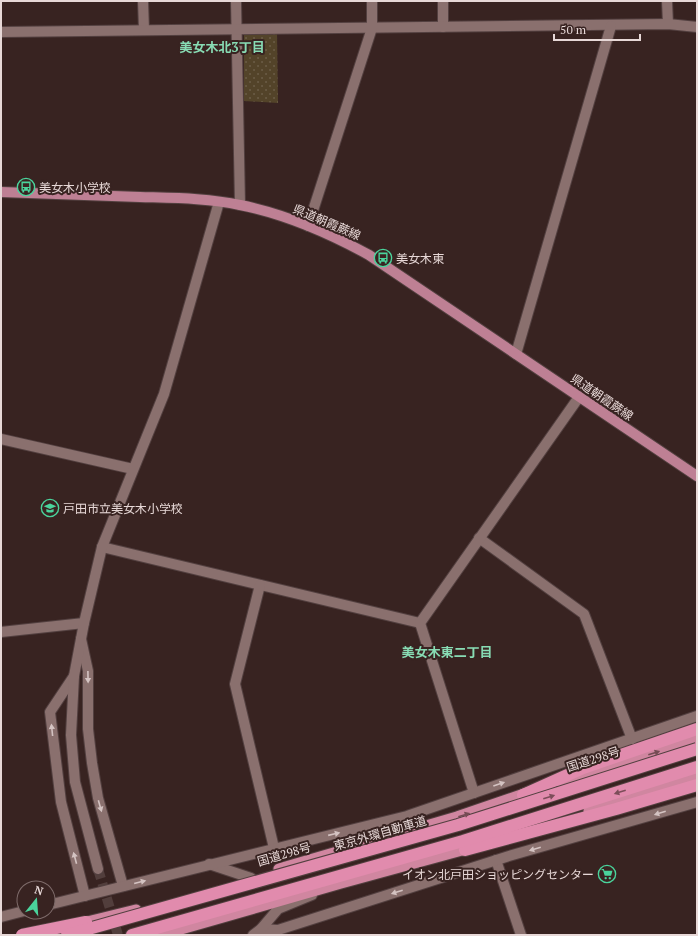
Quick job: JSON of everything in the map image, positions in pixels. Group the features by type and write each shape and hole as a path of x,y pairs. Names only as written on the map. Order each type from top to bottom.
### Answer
{"highway":[{"path":"523,795 583,768 697,729"},
{"name":"国道298号","path":"35,935 141,909 251,878 456,817 697,739"},
{"name":"東京外環自動車道","path":"67,935 458,825 697,749"},
{"path":"132,935 463,841 697,767"},
{"path":"465,850 697,777"},
{"path":"160,935 341,883 616,809 697,785"},
{"path":"22,935 184,903"},
{"path":"146,935 189,920"}],"main road":[{"name":"県道朝霞蕨線","path":"1,192 186,199 219,202 240,205 308,226 342,240 369,255 697,476"}],"street":[{"path":"143,1 144,30"},
{"path":"236,1 240,205"},
{"path":"308,226 372,28 372,1"},
{"path":"443,1 443,27"},
{"path":"668,1 668,24"},
{"path":"1,32 612,26 668,24 697,26"},
{"path":"516,354 612,26"},
{"path":"98,868 75,782 71,735 74,676 84,623 102,547 164,394 219,202"},
{"path":"420,623 579,397"},
{"path":"1,439 133,469"},
{"path":"479,538 584,614 632,738"},
{"path":"102,547 420,623"},
{"path":"260,585 235,684 274,848"},
{"path":"1,632 84,623"},
{"path":"420,623 474,793"},
{"path":"81,639 88,671 88,729 92,763 98,798 123,886"},
{"path":"74,676 50,712 61,802 85,896"},
{"path":"56,903 407,816 697,716"},
{"path":"257,932 278,930 496,860 697,802"},
{"path":"496,860 521,935"},
{"path":"209,864 251,878"},
{"path":"257,932 278,909 341,883"},
{"path":"1,917 16,913"}],"shaded area":[{"path":"244,32 277,32 278,103 244,101"}],"tunnel":[{"path":"98,869 118,935"}],"place":[{"name":"美女木小学校","path":"26,187"},
{"name":"美女木東","path":"383,258"},
{"name":"戸田市立美女木小学校","path":"50,508"},
{"name":"イオン北戸田ショッピングセンター","path":"607,874"}],"district":[{"name":"美女木北3丁目","path":"222,47"},
{"name":"美女木東二丁目","path":"447,652"}]}
